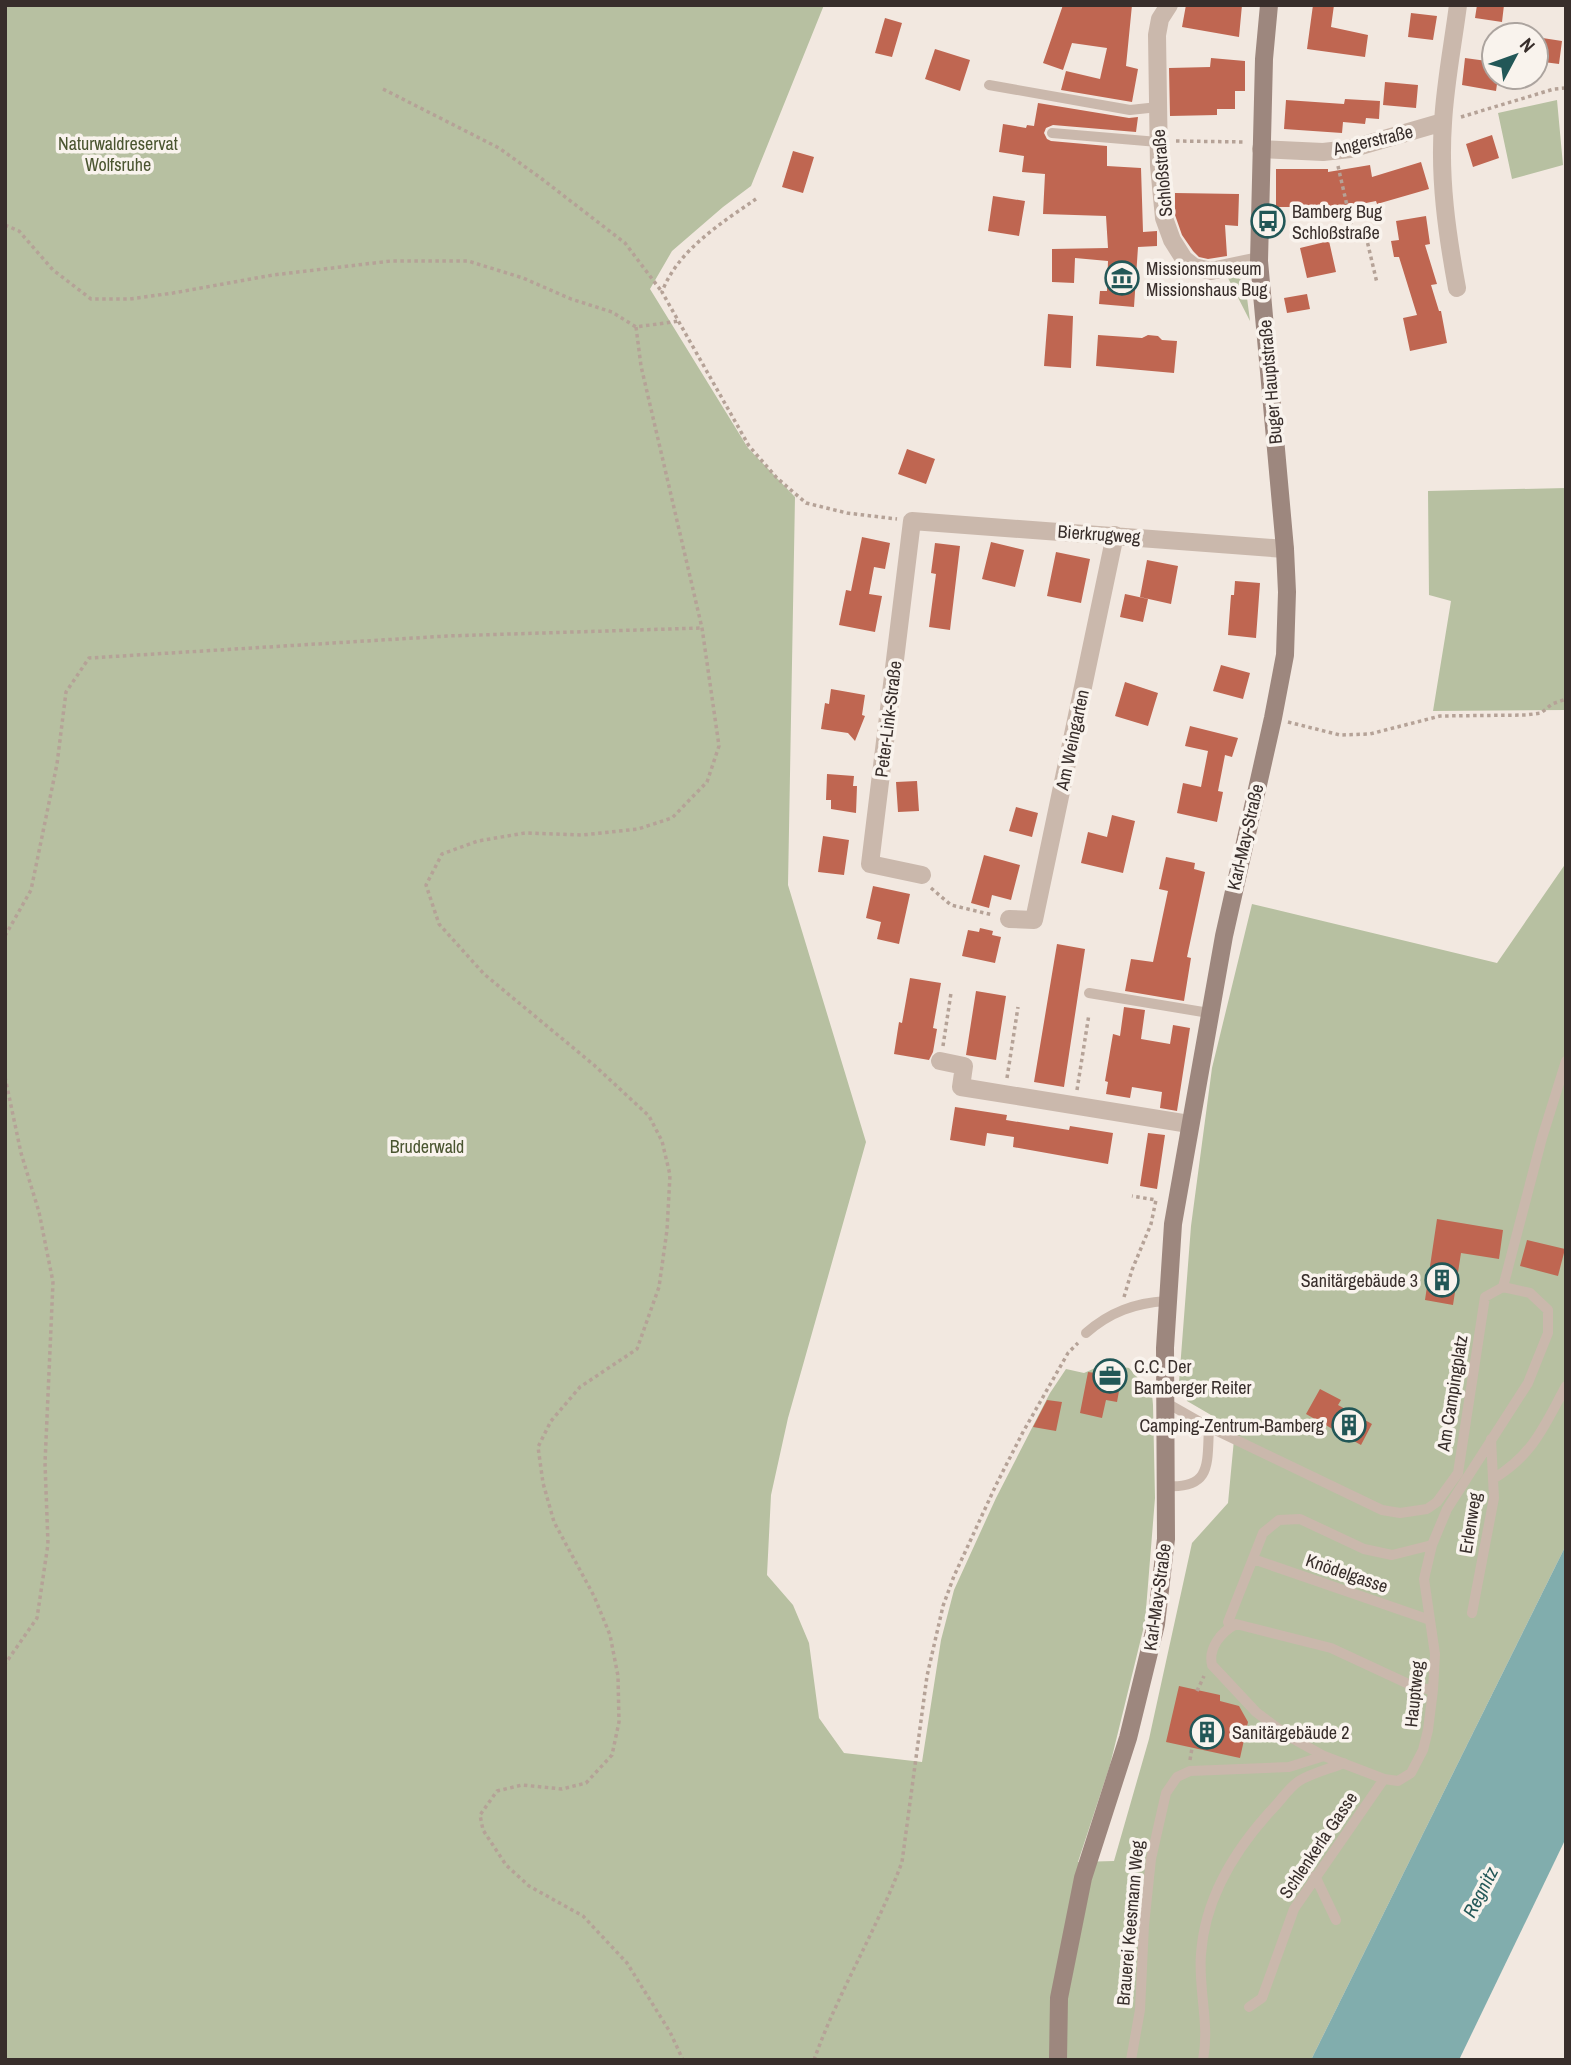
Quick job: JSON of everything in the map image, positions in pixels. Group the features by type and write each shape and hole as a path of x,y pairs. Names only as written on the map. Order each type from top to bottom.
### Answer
{"street":[{"name":"Schloßstraße","path":"1169,5 1160,19 1157,35 1158,141 1164,218 1172,240 1184,259 1194,267 1211,271 1259,261"},
{"name":"Buger Hauptstraße","path":"1269,5 1264,59 1259,261 1285,549"},
{"path":"1457,288 1449,248 1444,192 1443,122 1458,5"},
{"name":"Angerstraße","path":"1261,146 1350,149 1443,122"},
{"name":"Bierkrugweg","path":"912,521 1285,549"},
{"name":"Peter-Link-Straße","path":"912,521 870,864 922,875"},
{"name":"Am Weingarten","path":"1009,919 1034,919 1115,536"},
{"name":"Karl-May-Straße","path":"1058,2060 1059,1998 1083,1878 1128,1738 1156,1624 1166,1539 1166,1301 1173,1224 1209,1013 1239,862 1273,718 1284,655 1287,592 1285,549"},
{"path":"940,1062 964,1066 961,1087 1189,1124"}],"lane":[{"path":"989,85 1130,110 1158,107"},
{"path":"1052,133 1158,141"},
{"path":"1089,993 1209,1013"},
{"path":"1503,1287 1542,1138 1566,1061"},
{"name":"Am Campingplatz","path":"1165,1402 1209,1427 1382,1510 1400,1514 1427,1509 1437,1502 1458,1473 1485,1297 1503,1287"},
{"name":"Hauptweg","path":"1384,1779 1398,1781 1411,1773 1423,1750 1429,1730 1436,1654 1424,1579 1432,1545 1447,1509 1528,1383 1548,1332 1548,1310 1530,1293 1503,1287"},
{"path":"1086,1333 1125,1308 1146,1302 1166,1301"},
{"path":"1493,1479 1516,1465 1539,1436 1566,1385"},
{"path":"1166,1486 1186,1486 1200,1479 1207,1467 1209,1427"},
{"name":"Erlenweg","path":"1472,1613 1494,1498 1491,1438"},
{"path":"1230,1627 1228,1622 1263,1533 1279,1520 1300,1519 1364,1549 1392,1555 1432,1545"},
{"name":"Knödelgasse","path":"1253,1559 1430,1620"},
{"path":"1384,1779 1324,1756 1288,1736 1256,1712 1212,1665 1210,1657 1217,1640 1236,1624 1331,1648 1415,1687 1433,1690"},
{"name":"Brauerei Keesmann Weg","path":"1131,2060 1140,2010 1144,1924 1151,1859 1166,1793 1177,1777 1189,1771 1289,1767 1324,1756"},
{"path":"1203,2060 1206,2034 1200,1985 1201,1951 1208,1917 1229,1865 1256,1825 1298,1782 1344,1763"},
{"name":"Schlenkerla Gasse","path":"1249,2007 1262,1998 1294,1909 1384,1779"},
{"path":"1315,1876 1336,1920"}],"path":[{"path":"1443,122 1554,89 1566,88"},
{"path":"383,89 499,148 625,243 662,292 749,446 806,503 847,513 912,521"},
{"path":"1158,141 1261,146"},
{"path":"1334,150 1353,232 1365,232 1377,283"},
{"path":"662,292 676,265 728,218 756,199"},
{"path":"5,225 19,231 53,270 91,299 130,299 162,295 273,275 391,261 468,261 523,278 571,299 612,312 636,327 679,321"},
{"path":"636,327 641,366 702,628 719,746 707,782 672,818 638,828 582,835 525,833 478,841 442,854 426,885 439,924 484,974 594,1065 649,1116 662,1141 670,1175 667,1230 659,1287 636,1349 580,1387 551,1421 538,1447 543,1483 554,1522 594,1596 610,1635 618,1676 619,1722 612,1755 586,1783 562,1789 522,1785 497,1791 480,1815 483,1830 506,1864 529,1886 583,1916 627,1963 670,2032 683,2060"},
{"path":"5,936 31,890 57,764 66,692 89,658 447,636 702,628"},
{"path":"1273,718 1340,735 1360,734 1396,729 1440,716 1541,713 1552,704 1566,699"},
{"path":"922,875 933,890 951,905 1009,919"},
{"path":"940,1062 951,993"},
{"path":"1004,1094 1018,1007"},
{"path":"1074,1106 1089,1014"},
{"path":"5,1077 21,1153 39,1212 53,1282 45,1462 48,1544 37,1618 5,1664"},
{"path":"1125,1308 1124,1294 1151,1224 1156,1200 1132,1196"},
{"path":"814,2060 902,1862 927,1676 943,1606 954,1576 1023,1432 1069,1353 1086,1333"},
{"path":"1197,1690 1203,1678"}],"green space":[{"name":"Bruderwald","path":"5,5 824,5 751,186 672,251 650,289 748,448 795,497 788,885 866,1142 788,1418 771,1495 767,1575 793,1605 809,1643 819,1718 844,1753 922,1762 941,1640 954,1590 996,1498 1050,1393 1066,1369 1084,1373 1104,1364 1129,1368 1152,1394 1153,1405 1155,1498 1145,1622 1110,1765 1078,1862 1114,1861 1149,1739 1192,1543 1228,1503 1235,1429 1187,1401 1179,1382 1191,1226 1212,1068 1252,904 1497,963 1566,863 1566,1545 1311,2060 5,2060"},
{"path":"1557,100 1563,165 1512,179 1498,113"},
{"path":"1236,277 1245,282 1250,321 1228,278"},
{"path":"1566,488 1566,710 1433,711 1451,601 1429,595 1428,491"}],"water":[{"name":"Regnitz","path":"1566,1545 1566,1838 1459,2060 1311,2060"}],"building":[{"path":"1063,5 1132,5 1126,66 1138,69 1132,102 1061,90 1066,71 1100,79 1107,48 1072,43 1063,70 1043,63"},
{"path":"1186,5 1242,5 1239,37 1182,27"},
{"path":"1313,5 1334,5 1331,27 1368,35 1365,57 1307,49"},
{"path":"1477,5 1504,5 1502,21 1475,18"},
{"path":"1411,13 1437,16 1433,40 1408,37"},
{"path":"885,18 902,23 892,57 875,53"},
{"path":"1550,39 1562,41 1559,64 1550,63"},
{"path":"935,49 970,60 960,91 925,79"},
{"path":"1211,58 1245,61 1245,91 1235,91 1235,109 1217,109 1217,115 1170,116 1169,68 1210,67"},
{"path":"1465,58 1480,60 1480,88 1462,85"},
{"path":"1385,82 1418,85 1416,108 1383,105"},
{"path":"1345,99 1380,101 1379,119 1366,118 1365,124 1343,122 1342,133 1284,129 1286,100 1344,104"},
{"path":"1038,103 1129,118 1138,117 1136,132 1053,125 1046,128 1044,133 1051,141 1107,146 1107,166 1141,168 1143,232 1157,231 1157,246 1138,247 1134,307 1099,304 1100,291 1107,291 1108,261 1075,258 1074,283 1052,282 1052,249 1108,248 1106,216 1043,214 1045,174 1022,172 1024,156 999,152 1003,124 1026,128 1027,125 1034,126"},
{"path":"1492,135 1499,158 1473,167 1466,144"},
{"path":"793,151 814,157 803,193 782,187"},
{"path":"1421,162 1429,189 1377,204 1376,201 1346,207 1276,207 1276,169 1328,169 1328,172 1370,165 1372,177"},
{"path":"1175,193 1239,194 1238,226 1225,225 1227,256 1208,259 1199,257 1193,251 1182,235 1175,215"},
{"path":"993,196 1025,201 1019,236 988,231"},
{"path":"1426,216 1430,244 1425,245 1437,284 1431,285 1441,311 1447,343 1410,351 1403,318 1417,315 1399,257 1394,257 1391,241 1399,240 1396,221"},
{"path":"1329,241 1336,272 1307,278 1300,248"},
{"path":"1307,294 1310,309 1287,313 1284,298"},
{"path":"1048,314 1073,316 1071,368 1044,366"},
{"path":"1098,335 1142,338 1148,335 1177,341 1174,373 1096,366"},
{"path":"907,449 935,459 926,484 898,474"},
{"path":"862,537 890,543 885,569 874,567 869,594 882,596 875,632 839,625 846,590 851,591"},
{"path":"991,542 1024,550 1015,587 982,579"},
{"path":"935,543 960,546 950,630 929,627 936,574 931,573"},
{"path":"1056,552 1090,559 1081,603 1047,596"},
{"path":"1147,560 1178,566 1171,604 1140,597"},
{"path":"1235,581 1260,583 1256,638 1228,635 1231,595 1234,595"},
{"path":"1125,594 1148,599 1143,622 1120,617"},
{"path":"1221,665 1250,673 1243,699 1213,691"},
{"path":"1125,682 1158,693 1148,726 1115,716"},
{"path":"831,689 865,695 862,715 865,716 855,741 848,733 821,729 825,703 829,704"},
{"path":"1190,726 1238,738 1232,757 1225,755 1218,791 1223,792 1217,822 1177,813 1183,783 1201,787 1208,751 1185,746"},
{"path":"827,774 854,776 853,786 857,786 856,813 831,809 831,800 826,800"},
{"path":"917,781 919,811 898,812 896,782"},
{"path":"1016,807 1038,813 1032,837 1009,831"},
{"path":"1112,815 1135,821 1123,873 1081,863 1088,832 1107,837"},
{"path":"823,836 849,840 844,875 818,872"},
{"path":"984,855 1020,865 1011,900 992,895 989,908 971,903"},
{"path":"1166,857 1195,863 1194,869 1205,872 1187,957 1191,958 1184,1001 1125,991 1131,959 1153,962 1168,891 1159,889"},
{"path":"873,886 910,894 899,944 877,939 881,922 866,918"},
{"path":"980,928 993,931 992,935 1001,937 995,963 962,956 968,930 979,932"},
{"path":"1057,944 1085,949 1064,1087 1034,1082"},
{"path":"910,978 941,983 933,1028 937,1029 929,1060 894,1054"},
{"path":"976,991 1006,996 996,1060 966,1055"},
{"path":"1124,1007 1145,1010 1141,1039 1170,1044 1173,1025 1190,1028 1177,1111 1160,1108 1162,1092 1132,1087 1130,1098 1106,1094 1108,1082 1105,1081 1113,1034 1120,1036"},
{"path":"955,1107 1007,1115 1006,1120 1069,1130 1070,1126 1113,1133 1108,1164 1013,1147 1014,1137 987,1133 985,1146 950,1140"},
{"path":"1148,1133 1165,1135 1157,1189 1140,1186"},
{"name":"Sanitärgebäude 3","path":"1437,1219 1503,1230 1499,1259 1461,1253 1453,1305 1425,1300"},
{"path":"1527,1240 1565,1249 1558,1276 1520,1266"},
{"path":"1105,1365 1123,1369 1117,1402 1106,1400 1102,1418 1080,1413 1088,1372 1103,1374"},
{"path":"1320,1389 1341,1400 1338,1405 1372,1424 1361,1445 1306,1414"},
{"path":"1047,1400 1062,1402 1056,1431 1033,1427"},
{"name":"Sanitärgebäude 2","path":"1179,1686 1220,1695 1220,1701 1239,1706 1248,1722 1240,1758 1166,1742"}],"place":[{"name":"Bamberg Bug Schloßstraße","path":"1268,221"},
{"name":"Missionsmuseum Missionshaus Bug","path":"1122,278"},
{"name":"Sanitärgebäude 3","path":"1442,1280"},
{"name":"C.C. Der Bamberger Reiter","path":"1110,1376"},
{"name":"Camping-Zentrum-Bamberg","path":"1349,1425"},
{"name":"Sanitärgebäude 2","path":"1207,1732"}],"park label":[{"name":"Naturwaldreservat Wolfsruhe","path":"118,153"}]}
